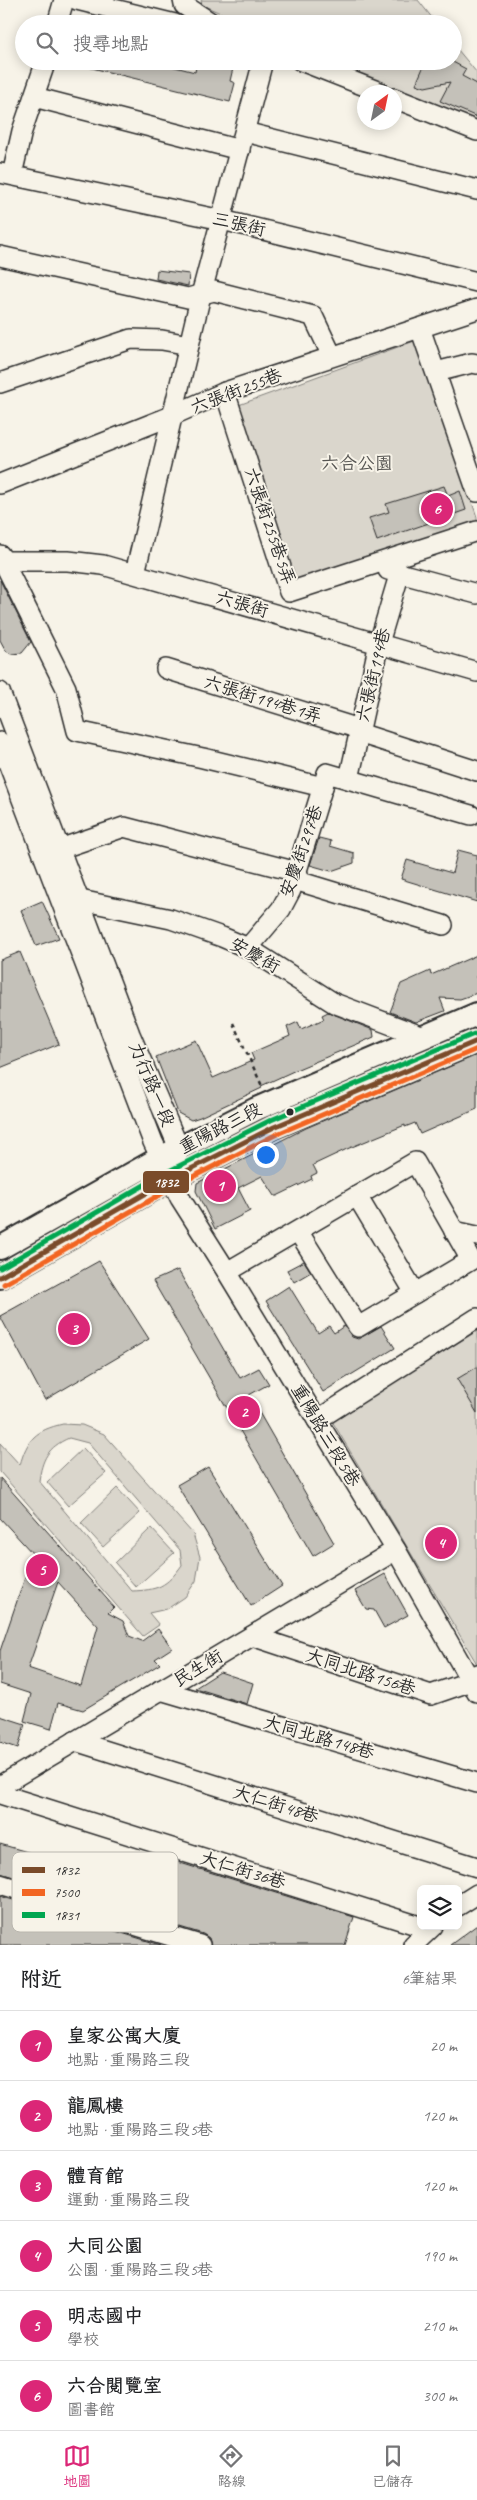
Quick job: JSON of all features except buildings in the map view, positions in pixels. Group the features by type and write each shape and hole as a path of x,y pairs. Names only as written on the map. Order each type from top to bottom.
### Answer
{"main road":[{"name":"重陽路三段","path":"0,1248 170,1153 270,1103 421,1036 477,1014"},
{"name":"重陽路三段","path":"0,1276 171,1179 274,1127 476,1043"}],"street":[{"path":"60,15 64,0"},
{"path":"77,0 138,15"},
{"path":"183,0 184,5 199,15"},
{"path":"6,174 43,70"},
{"path":"135,573 201,295 261,70"},
{"path":"324,70 362,85"},
{"path":"34,97 477,190"},
{"path":"402,101 477,131"},
{"name":"三張街","path":"6,174 222,220 477,282"},
{"path":"0,256 188,298 214,291 313,316 332,356"},
{"name":"六張街255巷","path":"0,484 171,416 225,392 477,310"},
{"path":"420,328 436,372 471,455 477,492"},
{"path":"0,383 131,339 162,340 190,345"},
{"path":"436,372 472,363 477,364"},
{"name":"六張街255巷5弄","path":"225,392 289,592 477,531"},
{"path":"1,558 66,688 77,731 203,758 325,780 349,779 472,815"},
{"name":"六張街","path":"1,558 68,561 103,565 477,672"},
{"path":"370,566 400,572 477,594"},
{"name":"六張街194巷","path":"349,779 379,643 400,572"},
{"name":"六張街194巷1弄","path":"166,669 353,727 359,733 477,771"},
{"name":"力行路一段","path":"0,692 52,851 170,1153"},
{"name":"力行路一段","path":"0,742 4,764 80,900 130,1034 170,1153 171,1179"},
{"name":"安慶街297巷","path":"248,948 281,909 291,890 325,780"},
{"path":"52,851 124,827 296,872 301,882 443,925"},
{"name":"安慶街","path":"80,900 171,919 248,948 334,1002 421,1036"},
{"path":"227,1272 298,1230 358,1196 415,1162 471,1260 358,1327 298,1230"},
{"name":"重陽路三段5巷","path":"171,1179 180,1198 396,1550 474,1682"},
{"path":"358,1196 415,1293"},
{"path":"454,1231 477,1236"},
{"path":"317,1420 477,1318"},
{"name":"民生街","path":"0,1786 396,1550"},
{"name":"大同北路156巷","path":"252,1636 431,1695 474,1682"},
{"name":"大同北路148巷","path":"160,1690 477,1783"},
{"name":"大仁街48巷","path":"75,1741 477,1867"},
{"name":"大仁街36巷","path":"0,1794 417,1924"},
{"path":"0,1884 12,1888"},
{"path":"462,1903 477,1894"},
{"path":"413,1945 429,1930"},
{"path":"157,1932 200,1945"}],"path":[{"path":"233,1023 270,1103"}],"green space":[{"path":"201,0 418,0 430,15 225,15 202,5"},
{"path":"462,55 477,73 477,125 402,92 402,85 386,85 352,70 462,70"},
{"name":"六合公園","path":"417,340 477,517 477,523 297,585 236,406"},
{"path":"477,1331 477,1664 332,1421"},
{"path":"63,1424 82,1425 104,1434 193,1534 200,1557 196,1581 185,1597 167,1609 149,1613 159,1625 143,1636 0,1472 0,1443 20,1465 26,1448 34,1437 54,1426","holes":["69,1438 88,1443 180,1550 182,1565 161,1586 149,1590 132,1591 39,1481 44,1460 56,1445"]},
{"path":"83,1448 106,1473 68,1506 47,1482"},
{"path":"117,1488 140,1513 103,1547 81,1523"},
{"path":"151,1528 174,1553 136,1587 115,1563"}],"transit line":[{"name":"1831","path":"0,1268 167,1172 271,1120 474,1034"},
{"name":"1832","path":"0,1277 171,1179 274,1127 477,1041"},
{"name":"7500","path":"4,1284 175,1186 277,1134 477,1049"}],"place":[{"name":"六合閱覽室","path":"437,509"},
{"name":"皇家公寓大廈","path":"220,1186"},
{"name":"體育館","path":"74,1329"},
{"name":"龍鳳樓","path":"244,1412"},
{"name":"大同公園","path":"441,1543"},
{"name":"明志國中","path":"42,1570"}]}
